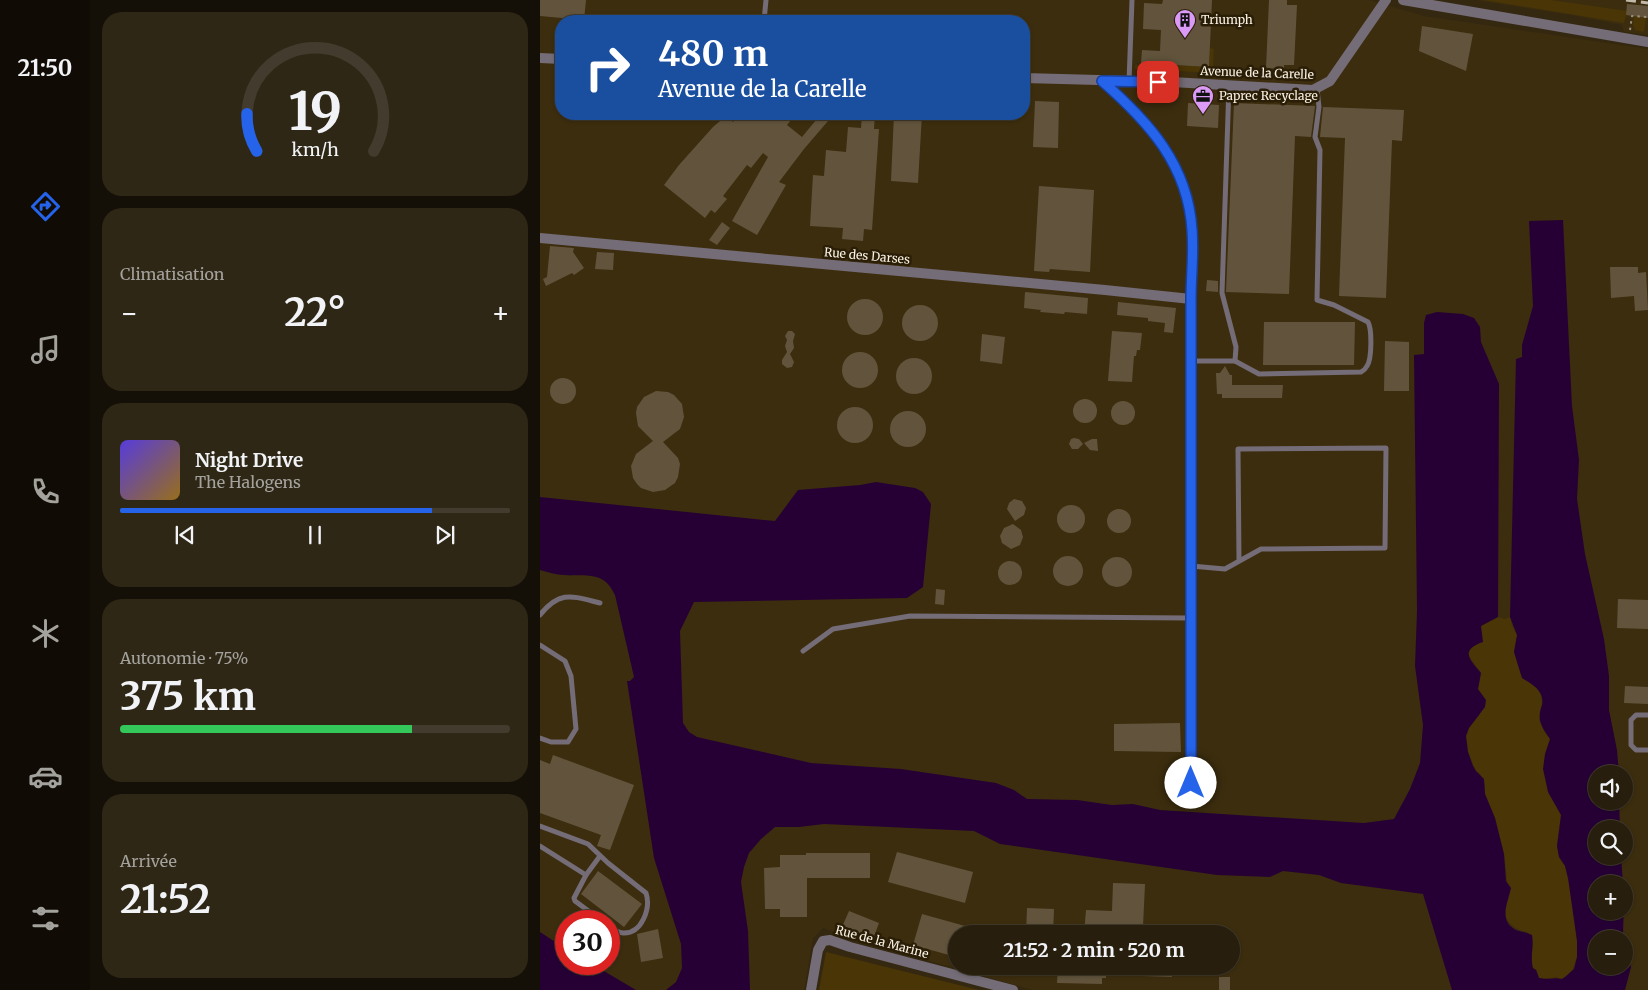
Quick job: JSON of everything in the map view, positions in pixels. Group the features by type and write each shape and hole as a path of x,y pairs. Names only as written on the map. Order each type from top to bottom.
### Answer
{"street":[{"name":"Avenue de la Carelle","path":"1030,78 1317,88 1330,82 1386,0"},
{"path":"1402,0 1648,42"},
{"path":"540,58 555,59"},
{"path":"1102,81 1131,107 1161,142 1172,159 1190,207 1193,231 1191,299 1191,802"},
{"name":"Rue des Darses","path":"540,238 1191,299"},
{"name":"Rue de la Marine","path":"811,990 818,950 827,936 830,940 850,947 1013,990"}],"lane":[{"path":"765,15 766,0"},
{"path":"1129,82 1132,0"},
{"path":"1229,85 1222,293 1236,347 1235,361"},
{"path":"1192,361 1235,361 1259,374 1361,372 1367,367 1370,360 1371,327 1368,322 1334,305 1317,300 1320,150 1315,137 1320,107 1317,88"},
{"path":"1191,566 1221,570 1230,567 1261,549 1384,548 1386,448 1238,448 1239,561"},
{"path":"540,616 549,604 561,597 570,595 600,603"},
{"path":"803,651 833,629 910,616 1190,618"},
{"path":"540,645 564,661 571,676 576,729 568,742 550,742 540,738"},
{"path":"1648,715 1636,715 1631,720 1631,745 1636,750 1648,750"},
{"path":"540,826 588,844 646,893 648,911 645,919 634,930 625,934 620,932"},
{"path":"540,846 586,875"},
{"path":"587,910 575,901 574,898 586,875 600,856"}],"path":[{"path":"1630,30 1632,16 1648,17"}],"shaded area":[{"path":"540,0 1369,0 1424,16 1648,49 1648,990 1033,990 979,975 1240,975 1240,925 948,925 948,966 883,948 823,928 813,938 804,990 540,990"},
{"path":"1475,0 1648,0 1648,35 1624,32 1622,25"},
{"path":"1484,0 1551,0 1627,11 1624,23"},
{"path":"1634,16 1646,17 1644,32 1635,30 1633,25"},
{"path":"1210,48 1214,49 1213,67 1219,67 1218,73 1135,69 1135,65 1142,65 1142,63 1209,67"},
{"path":"1563,220 1572,406 1579,460 1577,499 1585,554 1604,639 1609,676 1609,710 1618,765 1588,765 1588,810 1619,810 1620,820 1588,820 1588,865 1622,865 1622,875 1588,875 1588,920 1624,920 1623,930 1588,930 1588,975 1629,975 1625,990 1452,990 1423,894 1341,883 1319,875 1283,871 1270,877 1217,875 1000,844 974,831 824,824 775,827 749,853 741,882 748,931 750,990 666,990 676,982 682,968 681,944 654,858 627,681 634,677 615,595 605,582 594,576 558,574 540,570 540,497 775,521 798,490 876,482 915,488 923,492 931,504 923,587 907,598 694,602 680,631 683,723 689,732 697,737 811,763 901,769 996,783 1014,790 1027,799 1077,800 1112,805 1133,804 1160,810 1364,823 1394,819 1410,789 1420,763 1423,725 1415,666 1417,611 1414,355 1424,354 1424,323 1426,315 1437,312 1463,314 1474,318 1480,327 1481,342 1499,384 1498,617 1481,626 1483,642 1471,648 1469,652 1470,659 1481,673 1478,689 1486,700 1485,707 1469,728 1466,736 1468,752 1473,766 1484,779 1485,794 1495,818 1504,854 1506,881 1511,888 1506,911 1507,922 1516,930 1532,935 1532,964 1539,978 1562,979 1565,977 1574,969 1577,957 1577,941 1568,878 1565,866 1559,857 1557,846 1561,815 1548,792 1543,769 1550,739 1540,721 1542,696 1537,688 1522,678 1514,652 1517,635 1510,617 1516,359 1522,357 1522,345 1533,306 1529,221"},
{"path":"1498,617 1505,619 1510,617 1517,635 1514,652 1522,678 1535,686 1540,693 1542,724 1550,739 1545,754 1548,792 1561,815 1557,846 1559,857 1565,866 1572,895 1577,941 1577,957 1572,971 1561,979 1556,977 1547,980 1539,978 1537,970 1533,969 1531,958 1533,942 1527,932 1515,928 1507,920 1505,910 1509,898 1504,854 1495,818 1485,794 1485,786 1468,752 1466,736 1469,728 1480,714 1478,689 1481,673 1468,653 1477,642 1481,626"},
{"path":"540,932 555,942 555,975 611,975 636,990 540,990"},
{"path":"826,952 979,990 819,990"}],"building":[{"path":"540,0 586,0 584,15 555,15 555,17 540,16"},
{"name":"Triumph","path":"1163,0 1212,0 1209,67 1141,63 1142,50 1160,51 1161,30 1143,29 1144,3 1162,4"},
{"path":"1269,0 1287,0 1287,5 1297,5 1294,65 1284,65 1284,69 1266,68"},
{"path":"1627,4 1648,6 1648,18 1626,15"},
{"path":"1422,26 1473,34 1466,71 1419,51"},
{"path":"1035,101 1059,102 1058,148 1033,147"},
{"name":"Paprec Recyclage","path":"1188,103 1219,105 1218,128 1187,126"},
{"path":"1234,103 1315,106 1311,137 1295,136 1289,294 1226,292"},
{"path":"1323,107 1404,110 1402,141 1392,140 1386,298 1339,296 1345,138 1320,137"},
{"path":"721,120 731,120 733,122 734,120 791,120 787,125 802,137 816,120 829,120 779,182 786,185 757,235 732,221 768,157 763,153 751,168 747,165 723,196 727,199 715,213 711,210 705,218 664,185 713,127"},
{"path":"862,120 875,120 874,129 879,129 872,230 864,229 863,241 842,239 843,228 810,226 813,175 824,176 826,150 846,152 848,127 861,128"},
{"path":"894,120 922,120 918,183 891,181"},
{"path":"1039,186 1094,190 1090,272 1050,269 1049,272 1034,271"},
{"path":"722,222 730,228 717,245 709,240"},
{"path":"550,246 574,248 573,252 584,268 574,275 572,273 546,286 543,279 547,277"},
{"path":"597,252 614,253 613,270 595,269"},
{"path":"1610,267 1638,267 1638,273 1646,272 1648,310 1635,311 1634,296 1611,298"},
{"path":"1207,280 1218,281 1218,292 1206,291"},
{"path":"1025,292 1088,298 1087,314 1040,312 1041,310 1024,308"},
{"path":"865,299 872,300 878,304 882,310 882,324 878,330 872,334 865,335 858,334 852,330 848,324 847,317 848,310 852,304 858,300"},
{"path":"1118,302 1176,308 1173,333 1164,332 1165,323 1148,321 1148,318 1117,315"},
{"path":"920,305 927,306 933,310 937,316 937,330 933,336 927,340 920,341 913,340 907,336 903,330 902,323 903,316 907,310 913,306"},
{"path":"1264,322 1355,322 1354,365 1263,365"},
{"path":"788,331 792,331 795,334 794,348 790,354 794,362 792,367 787,368 782,364 782,360 787,352 785,336"},
{"path":"1112,331 1142,333 1140,350 1137,350 1136,356 1134,356 1132,382 1108,381"},
{"path":"982,334 1005,337 1002,364 980,361"},
{"path":"1385,341 1409,342 1409,391 1384,391"},
{"path":"860,352 867,353 873,357 877,363 877,377 873,383 867,387 860,388 853,387 847,383 843,377 842,370 843,363 847,357 853,353"},
{"path":"914,358 921,359 927,363 931,369 931,383 927,389 921,393 914,394 907,393 901,389 897,383 896,376 897,369 901,363 907,359"},
{"path":"1225,366 1230,375 1232,375 1232,385 1283,385 1282,398 1222,398 1222,394 1217,394 1216,373 1220,373"},
{"path":"563,378 572,382 576,391 572,400 563,404 554,400 550,391 554,382"},
{"path":"656,391 668,392 674,395 682,404 684,417 680,429 663,442 678,458 680,464 678,477 675,483 665,490 653,492 641,488 637,484 633,478 631,466 636,454 653,441 638,426 637,407 644,397"},
{"path":"1085,399 1093,403 1097,411 1093,419 1085,423 1077,419 1073,411 1077,403"},
{"path":"1123,401 1131,405 1135,413 1131,421 1123,425 1115,421 1111,413 1115,405"},
{"path":"855,407 862,408 868,412 872,418 872,432 868,438 862,442 855,443 848,442 842,438 838,432 837,425 838,418 842,412 848,408"},
{"path":"908,411 915,412 921,416 925,422 925,436 921,442 915,446 908,447 901,446 895,442 891,436 890,429 891,422 895,416 901,412"},
{"path":"1071,439 1079,439 1083,444 1078,449 1072,449 1069,444"},
{"path":"1097,439 1098,451 1090,450 1084,443"},
{"path":"1014,499 1022,501 1026,508 1024,515 1015,521 1007,509 1009,503"},
{"path":"1071,505 1081,509 1085,519 1081,529 1071,533 1061,529 1057,519 1061,509"},
{"path":"1119,509 1127,513 1131,521 1127,529 1119,533 1111,529 1107,521 1111,513"},
{"path":"1013,524 1021,530 1023,537 1020,545 1011,549 1002,543 1000,536 1004,528"},
{"path":"1068,556 1074,557 1082,565 1082,577 1074,585 1068,586 1062,585 1054,577 1053,571 1054,565 1062,557"},
{"path":"1117,557 1123,558 1131,566 1131,578 1123,586 1117,587 1111,586 1103,578 1102,572 1103,566 1111,558"},
{"path":"1010,561 1018,565 1022,573 1018,581 1010,585 1002,581 998,573 1002,565"},
{"path":"936,589 945,590 944,605 935,604"},
{"path":"1618,599 1648,600 1648,629 1617,628"},
{"path":"1625,686 1648,687 1648,704 1624,703"},
{"path":"1180,723 1181,752 1114,751 1114,724"},
{"path":"553,755 634,785 610,850 597,846 601,835 540,813 540,760 550,764"},
{"path":"897,852 973,872 965,903 888,882"},
{"path":"806,853 870,853 870,878 807,878 807,917 780,917 780,909 765,909 764,868 780,867 780,855 806,855"},
{"path":"598,871 642,904 624,927 620,924 620,910 602,910 581,894"},
{"path":"1113,883 1145,884 1143,925 1085,925 1086,910 1112,911"},
{"path":"1027,908 1054,909 1053,925 1026,925"},
{"path":"849,911 879,923 873,939 842,927"},
{"path":"922,914 961,925 948,925 948,955 913,945"},
{"path":"658,929 663,958 641,962 637,934"},
{"path":"1057,975 1106,975 1106,978 1102,978 1102,984 1057,983"},
{"path":"1111,975 1172,975 1172,977"},
{"path":"1219,977 1230,977 1230,990 1219,990"}],"railway":[{"path":"1626,0 1648,3"}],"place":[{"name":"Triumph","path":"1185,39"},
{"name":"Paprec Recyclage","path":"1203,115"}],"route":[{"path":"1158,82 1102,81 1131,107 1161,142 1172,159 1190,207 1193,231 1191,299 1191,783"}]}
